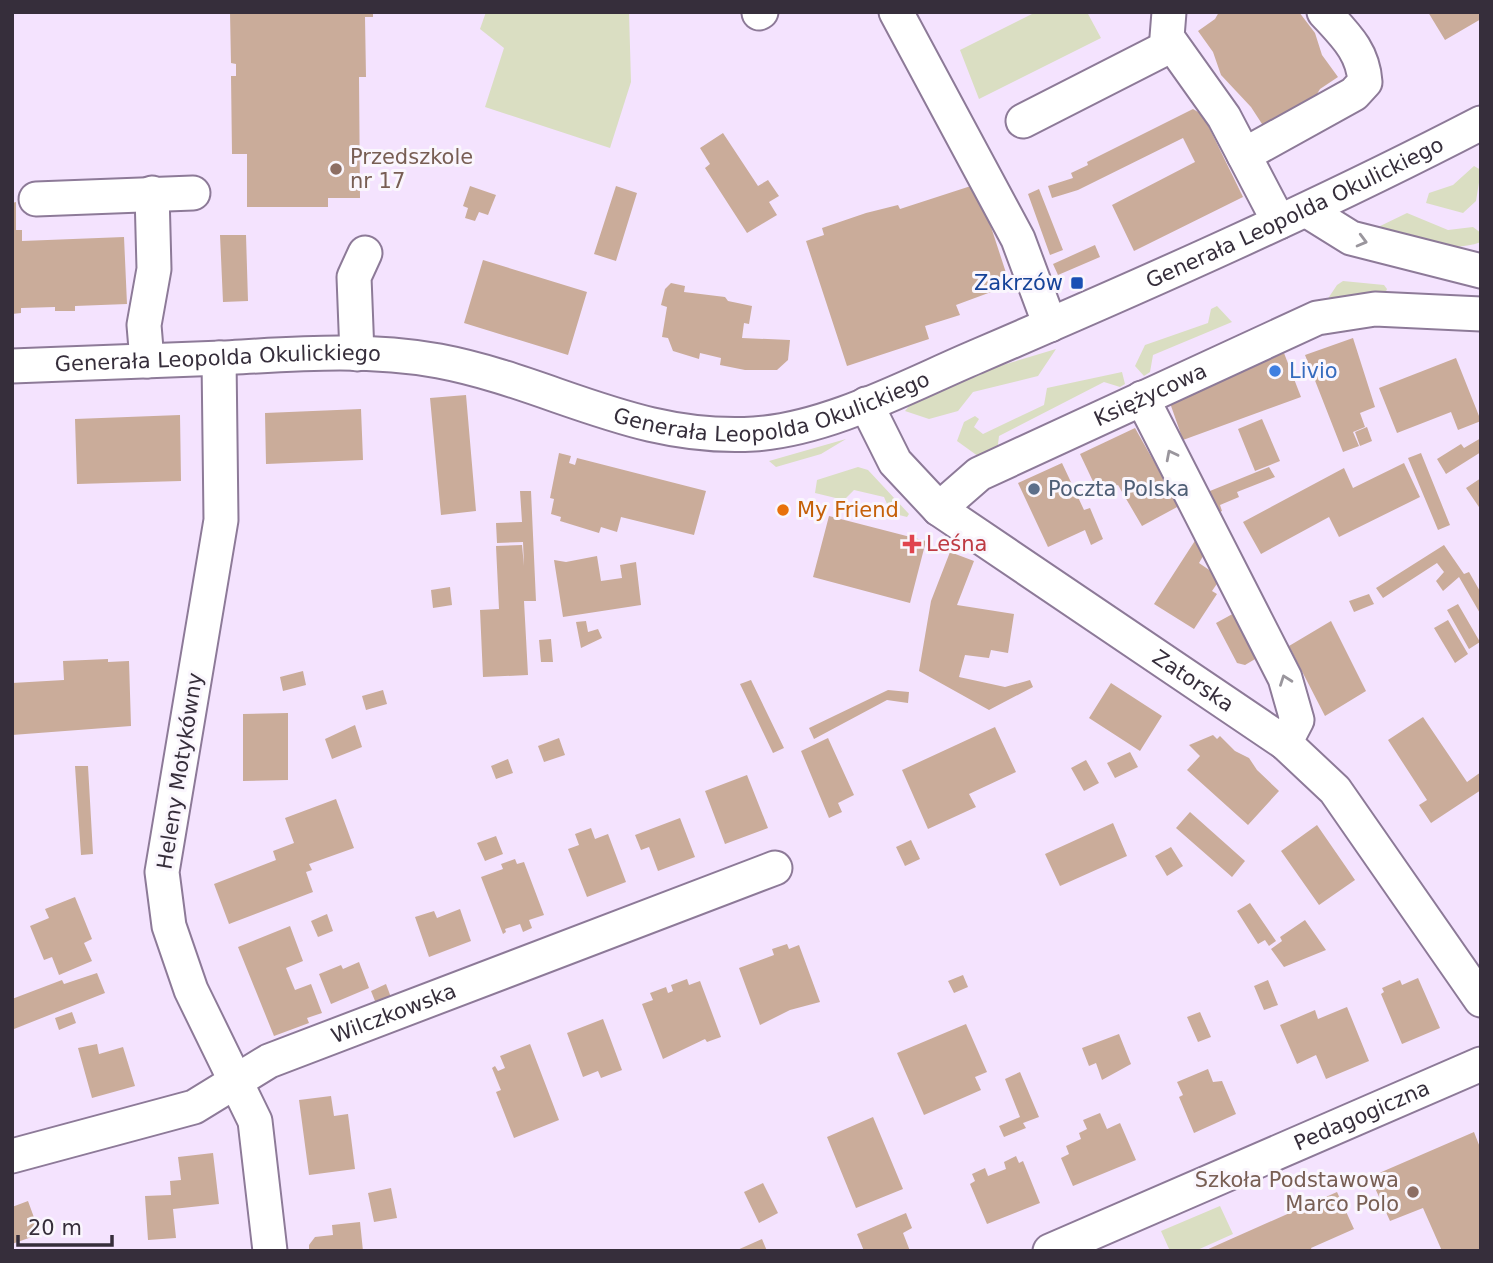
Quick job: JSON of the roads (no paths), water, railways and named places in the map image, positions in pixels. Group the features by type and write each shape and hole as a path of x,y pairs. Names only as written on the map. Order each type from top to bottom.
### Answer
{"street":[{"path":"896,12 1018,239 1050,325"},
{"path":"1169,12 1167,37 1224,117 1244,155 1292,216 1351,238 1479,268"},
{"path":"1244,155 1354,94 1365,82 1363,61 1324,12"},
{"path":"1023,121 1172,45"},
{"name":"Generała Leopolda Okulickiego","path":"12,366 330,351 436,360 481,371 625,421 675,432 719,436 786,431 866,404 1050,325 1292,216 1481,123"},
{"path":"147,360 144,325 154,269 152,193"},
{"path":"36,200 193,193"},
{"path":"357,354 354,277 365,253"},
{"name":"Księżycowa","path":"939,509 979,474 1317,318 1375,309 1481,314"},
{"name":"Heleny Motykówny","path":"219,358 221,520 162,872 169,926 191,990 237,1080 254,1121 270,1251"},
{"path":"1142,398 1285,678 1297,720 1285,743"},
{"name":"Zatorska","path":"866,404 895,462 939,509 1285,743 1335,790 1481,1000"},
{"name":"Wilczkowska","path":"12,1156 194,1107 269,1061 775,868"},
{"name":"Pedagogiczna","path":"1050,1251 1481,1064"}],"place":[{"name":"Przedszkole nr 17","path":"336,169"},
{"name":"Zakrzów","path":"1077,283"},
{"name":"Livio","path":"1275,371"},
{"name":"Poczta Polska","path":"1034,489"},
{"name":"My Friend","path":"783,510"},
{"name":"Leśna","path":"912,544"},
{"name":"Szkoła Podstawowa Marco Polo","path":"1413,1192"}]}
